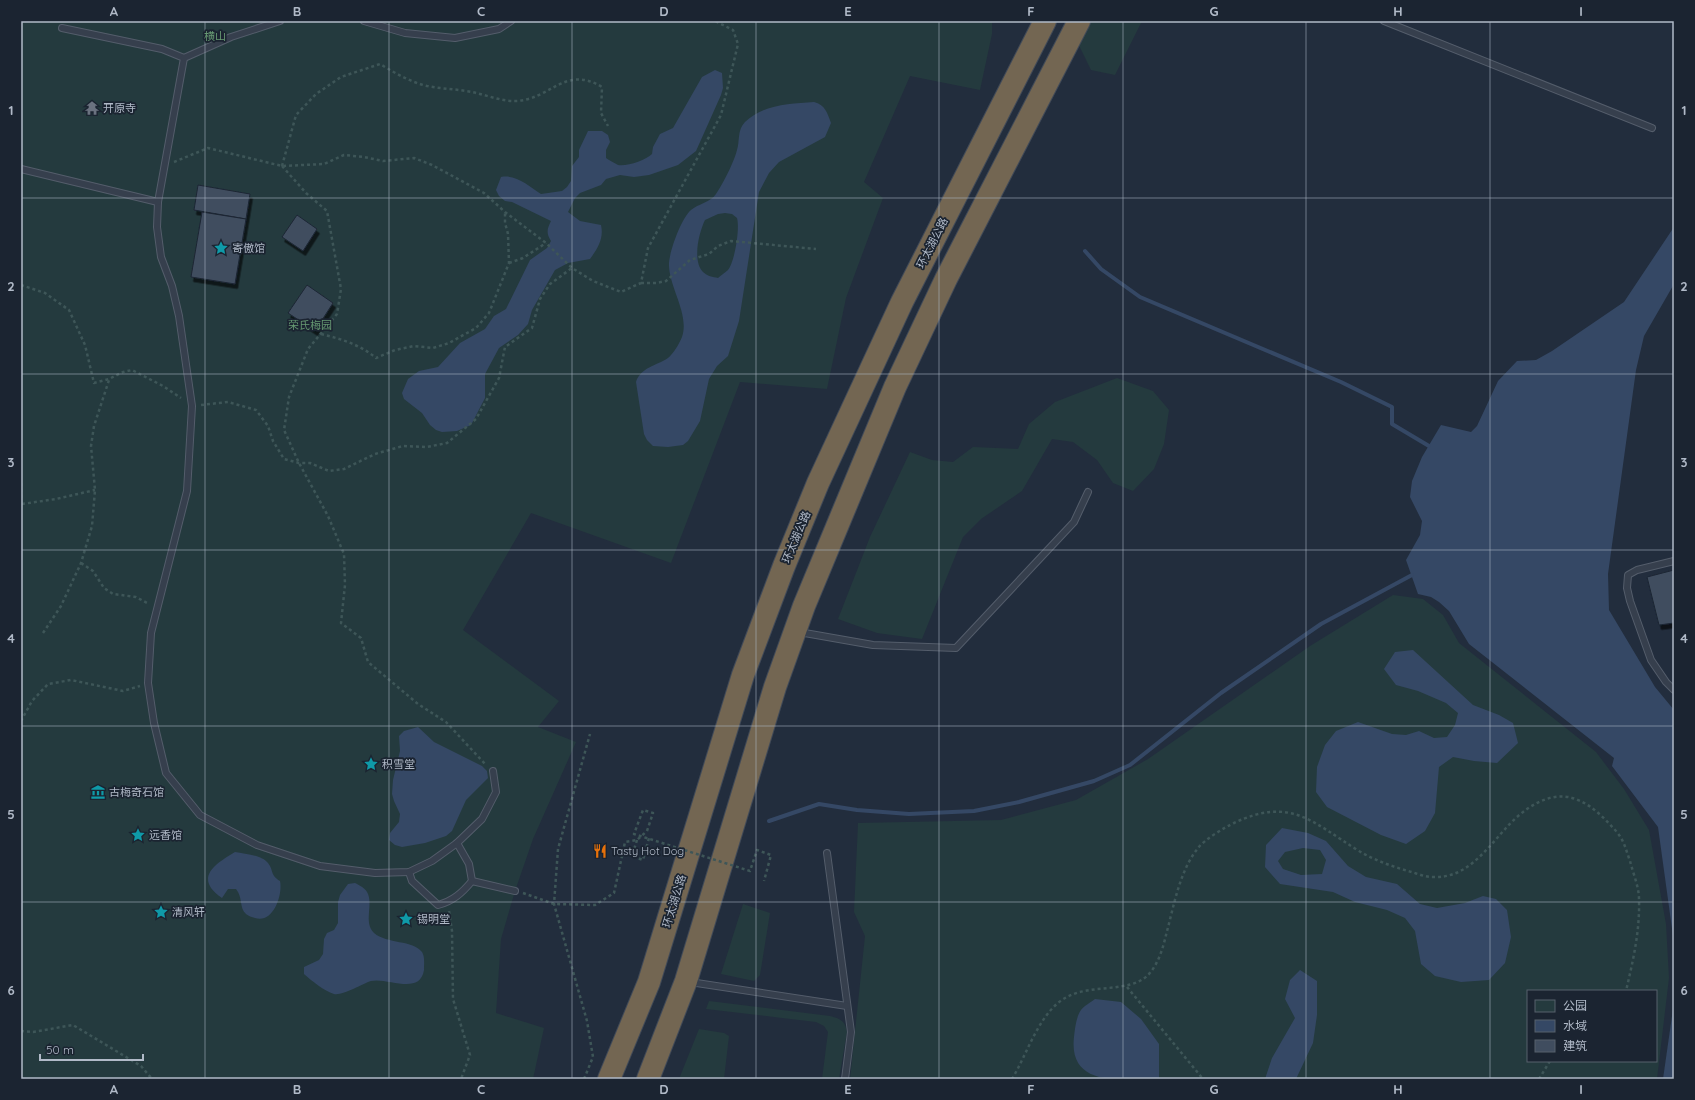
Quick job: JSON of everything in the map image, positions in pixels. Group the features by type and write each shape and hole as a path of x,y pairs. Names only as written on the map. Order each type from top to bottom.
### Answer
{"highway":[{"path":"1014,83 1029,21"},
{"name":"环太湖公路","path":"609,1079 649,982 743,675 784,566 818,483 902,302 1045,21"},
{"path":"648,1079 686,981 775,687 795,632 895,387 946,279 1079,21"}],"lane":[{"path":"62,28 162,49 184,58 231,37 280,21"},
{"path":"364,21 406,33 455,38 499,29 511,21"},
{"path":"1384,21 1652,128"},
{"path":"184,58 158,202 157,227 161,257 172,286 179,316 192,406 187,491 151,633 148,683 154,723 166,773 200,815 257,845 320,866 375,873 409,872 432,861 457,843 482,819 496,792 493,771"},
{"path":"21,169 158,202"},
{"path":"795,632 873,645 956,648 1074,522 1088,492"},
{"path":"1674,561 1637,570 1628,575 1627,588 1630,601 1651,660 1666,682 1674,690"},
{"path":"409,872 412,881 438,905 448,902 462,893 472,881 469,864 457,843"},
{"path":"827,853 851,1032 845,1079"},
{"path":"472,881 515,891"},
{"path":"686,981 847,1006"}],"path":[{"path":"640,284 648,248 721,115 738,44 733,30 715,21"},
{"path":"282,166 296,115 316,94 341,77 380,64 410,81 427,86 460,89 514,101 536,98 554,86 569,79 593,81 602,87 601,113 608,126"},
{"path":"165,166 208,148 282,166 324,164 344,155 383,161 414,158 432,165 484,193 505,212 546,243 572,268 593,281 622,292 640,284 666,281 690,260 709,254 718,246 731,242 816,249"},
{"path":"282,166 306,194 327,211 341,289 337,314 308,349 289,397 284,430 299,463 328,516 344,554 345,585 341,623 361,638 368,662 418,704 446,722 475,754 493,771"},
{"path":"321,334 344,339 366,350 376,358 395,350 414,346 433,348 449,343 476,328 489,313 509,263 508,234 505,223 505,212"},
{"path":"509,263 523,258 546,243"},
{"path":"21,285 45,293 69,310 85,345 94,383 132,370 163,386 192,406 228,402 256,410 268,426 273,441 284,459 299,463 310,463 329,471 344,469 375,454 403,446 427,447 447,443 476,419 499,378 505,346 532,328 540,299 550,284 572,268"},
{"path":"43,633 61,606 81,563 92,526 95,490 91,446 94,426 109,379"},
{"path":"21,483 21,506 95,490"},
{"path":"81,563 93,571 104,588 113,594 136,597 158,609"},
{"path":"21,721 32,701 48,684 71,680 123,691 148,683"},
{"path":"584,1079 593,1057 587,1021 554,904 558,849 590,734"},
{"path":"1012,1079 1048,1012 1068,996 1095,988 1127,987 1148,975 1161,953 1185,869 1199,846 1232,824 1256,814 1277,811 1302,816 1360,851 1385,864 1430,877 1453,875 1481,857 1508,825 1534,804 1554,796 1578,799 1600,814 1623,839 1639,897 1637,945 1626,990"},
{"path":"649,838 643,860 632,856 637,840 647,831 653,814 642,810 634,834 649,838 750,871 757,850 771,855 764,881"},
{"path":"515,891 554,904 595,905 614,893 625,842 637,840"},
{"path":"448,902 452,931 453,999 470,1055 461,1079"},
{"path":"1127,987 1203,1079"},
{"path":"21,1031 33,1032 73,1025 141,1066 152,1079"},
{"path":"1539,1079 1549,1062"}],"green space":[{"name":"荣氏梅园","path":"21,21 992,21 992,34 980,90 910,76 864,182 883,198 846,298 827,389 740,382 671,563 531,513 463,630 559,701 538,727 576,742 533,839 515,891 501,939 496,1013 544,1028 533,1079 21,1079"},
{"path":"1067,21 1142,21 1115,75 1091,70"},
{"path":"1117,378 1153,391 1169,410 1164,444 1154,469 1133,491 1113,483 1097,460 1073,442 1052,439 1022,491 981,519 963,537 922,639 877,633 838,619 870,537 910,452 932,460 953,462 973,447 1018,449 1029,424 1055,402"},
{"path":"1393,595 1423,599 1443,615 1459,643 1596,752 1624,789 1649,830 1666,924 1669,978 1657,1079 850,1079 865,936 854,912 858,823 1001,820 1076,800 1148,759 1310,646"},
{"path":"743,904 770,913 760,975 754,981 721,974"},
{"path":"709,1001 830,1016 839,1019 845,1025 847,1032 839,1079 822,1079 828,1032 824,1026 816,1022 706,1009"},
{"path":"699,1029 724,1033 729,1036 724,1079 679,1079"}],"water":[{"path":"715,70 722,73 723,88 696,151 678,165 649,175 634,177 620,175 606,179 601,185 580,193 575,198 568,212 580,221 601,225 602,234 596,251 590,259 568,263 555,270 532,310 528,324 518,335 499,348 485,374 485,398 471,425 457,431 442,432 436,430 430,425 422,413 404,399 402,393 408,379 419,371 438,367 460,343 485,329 494,316 506,309 530,260 547,248 551,241 548,236 548,231 551,221 512,202 505,201 499,196 496,190 501,177 512,177 517,179 541,194 562,191 571,181 572,166 579,157 579,150 588,131 602,131 608,135 610,142 606,150 606,158 618,165 631,164 645,159 652,154 653,147 660,134 673,128 702,77"},
{"path":"814,102 823,107 827,112 831,123 825,137 779,162 769,173 759,192 739,321 728,356 717,366 709,379 700,421 688,441 683,445 668,447 653,446 644,434 636,382 641,373 649,367 668,358 682,337 684,328 683,319 672,281 669,263 674,243 683,220 691,210 714,197 719,190 733,161 738,147 741,128 745,122 752,116 769,108 787,104","holes":["718,214 732,214 737,218 738,229 731,266 718,278 710,276 703,272 700,267 697,254 703,225 705,220"]},
{"path":"1674,227 1674,284 1644,336 1636,370 1608,574 1609,610 1655,687 1674,710 1674,943 1658,827 1612,766 1614,758 1469,644 1449,611 1431,597 1418,594 1406,560 1420,535 1422,521 1410,497 1412,481 1422,457 1441,425 1471,432 1477,426 1498,381 1517,361 1536,360 1552,351 1624,302"},
{"path":"1413,650 1473,705 1499,715 1513,723 1518,743 1497,763 1453,757 1439,767 1435,813 1425,831 1406,844 1381,835 1327,807 1316,792 1317,767 1325,745 1336,731 1358,722 1392,734 1406,735 1419,731 1434,738 1447,737 1455,725 1458,713 1446,703 1418,691 1396,685 1384,669 1395,652"},
{"path":"418,727 434,742 482,766 487,771 488,778 466,800 452,831 446,836 425,843 402,847 395,845 389,840 390,833 399,822 400,814 392,794 393,780 400,751 399,736 404,731"},
{"path":"1282,828 1308,833 1326,841 1348,866 1366,877 1397,884 1420,904 1437,908 1465,903 1483,896 1496,899 1507,910 1511,937 1505,963 1489,980 1461,982 1435,976 1421,964 1415,931 1405,918 1387,910 1355,902 1333,892 1280,884 1265,867 1266,845","holes":["1303,848 1320,850 1326,860 1322,874 1301,875 1283,869 1278,861 1285,852"]},
{"path":"235,852 262,858 270,866 273,875 280,881 281,887 278,900 272,913 267,917 261,919 246,914 242,909 240,895 236,889 228,889 222,898 213,891 209,884 208,878 214,867 220,861"},
{"path":"355,883 365,889 369,897 369,924 374,933 386,939 413,946 422,952 424,958 424,970 421,978 416,982 402,984 378,980 371,981 347,992 334,994 314,983 304,974 304,967 319,960 323,954 324,939 327,933 334,930 338,923 338,902 340,895 348,884"},
{"path":"1300,970 1317,981 1317,1015 1313,1043 1296,1079 1265,1079 1272,1058 1295,1018 1285,999 1290,980"},
{"path":"1095,999 1121,1002 1141,1019 1159,1044 1159,1079 1131,1080 1102,1078 1089,1073 1080,1066 1075,1054 1074,1037 1076,1023 1081,1010"},
{"path":"1674,1002 1674,1079 1663,1079"}],"building":[{"path":"198,185 250,194 246,219 194,210"},
{"path":"202,212 246,219 235,284 191,277"},
{"path":"297,215 317,229 303,251 282,237"},
{"path":"307,285 333,303 315,331 288,313"},
{"path":"1674,570 1674,623 1659,625 1647,577"}],"waterway":[{"path":"1085,251 1101,269 1140,297 1341,382 1392,407 1392,424 1429,446"},
{"path":"769,821 819,804 857,810 909,814 974,811 1019,802 1094,781 1130,765 1221,693 1321,624 1412,575"}],"place":[{"name":"开原寺","path":"92,108"},
{"name":"寄傲馆","path":"221,248"},
{"name":"积雪堂","path":"371,764"},
{"name":"古梅奇石馆","path":"98,792"},
{"name":"远香馆","path":"138,835"},
{"name":"Tasty Hot Dog","path":"600,851"},
{"name":"清风轩","path":"161,912"},
{"name":"锡明堂","path":"406,919"}],"park label":[{"name":"横山","path":"215,36"}]}
